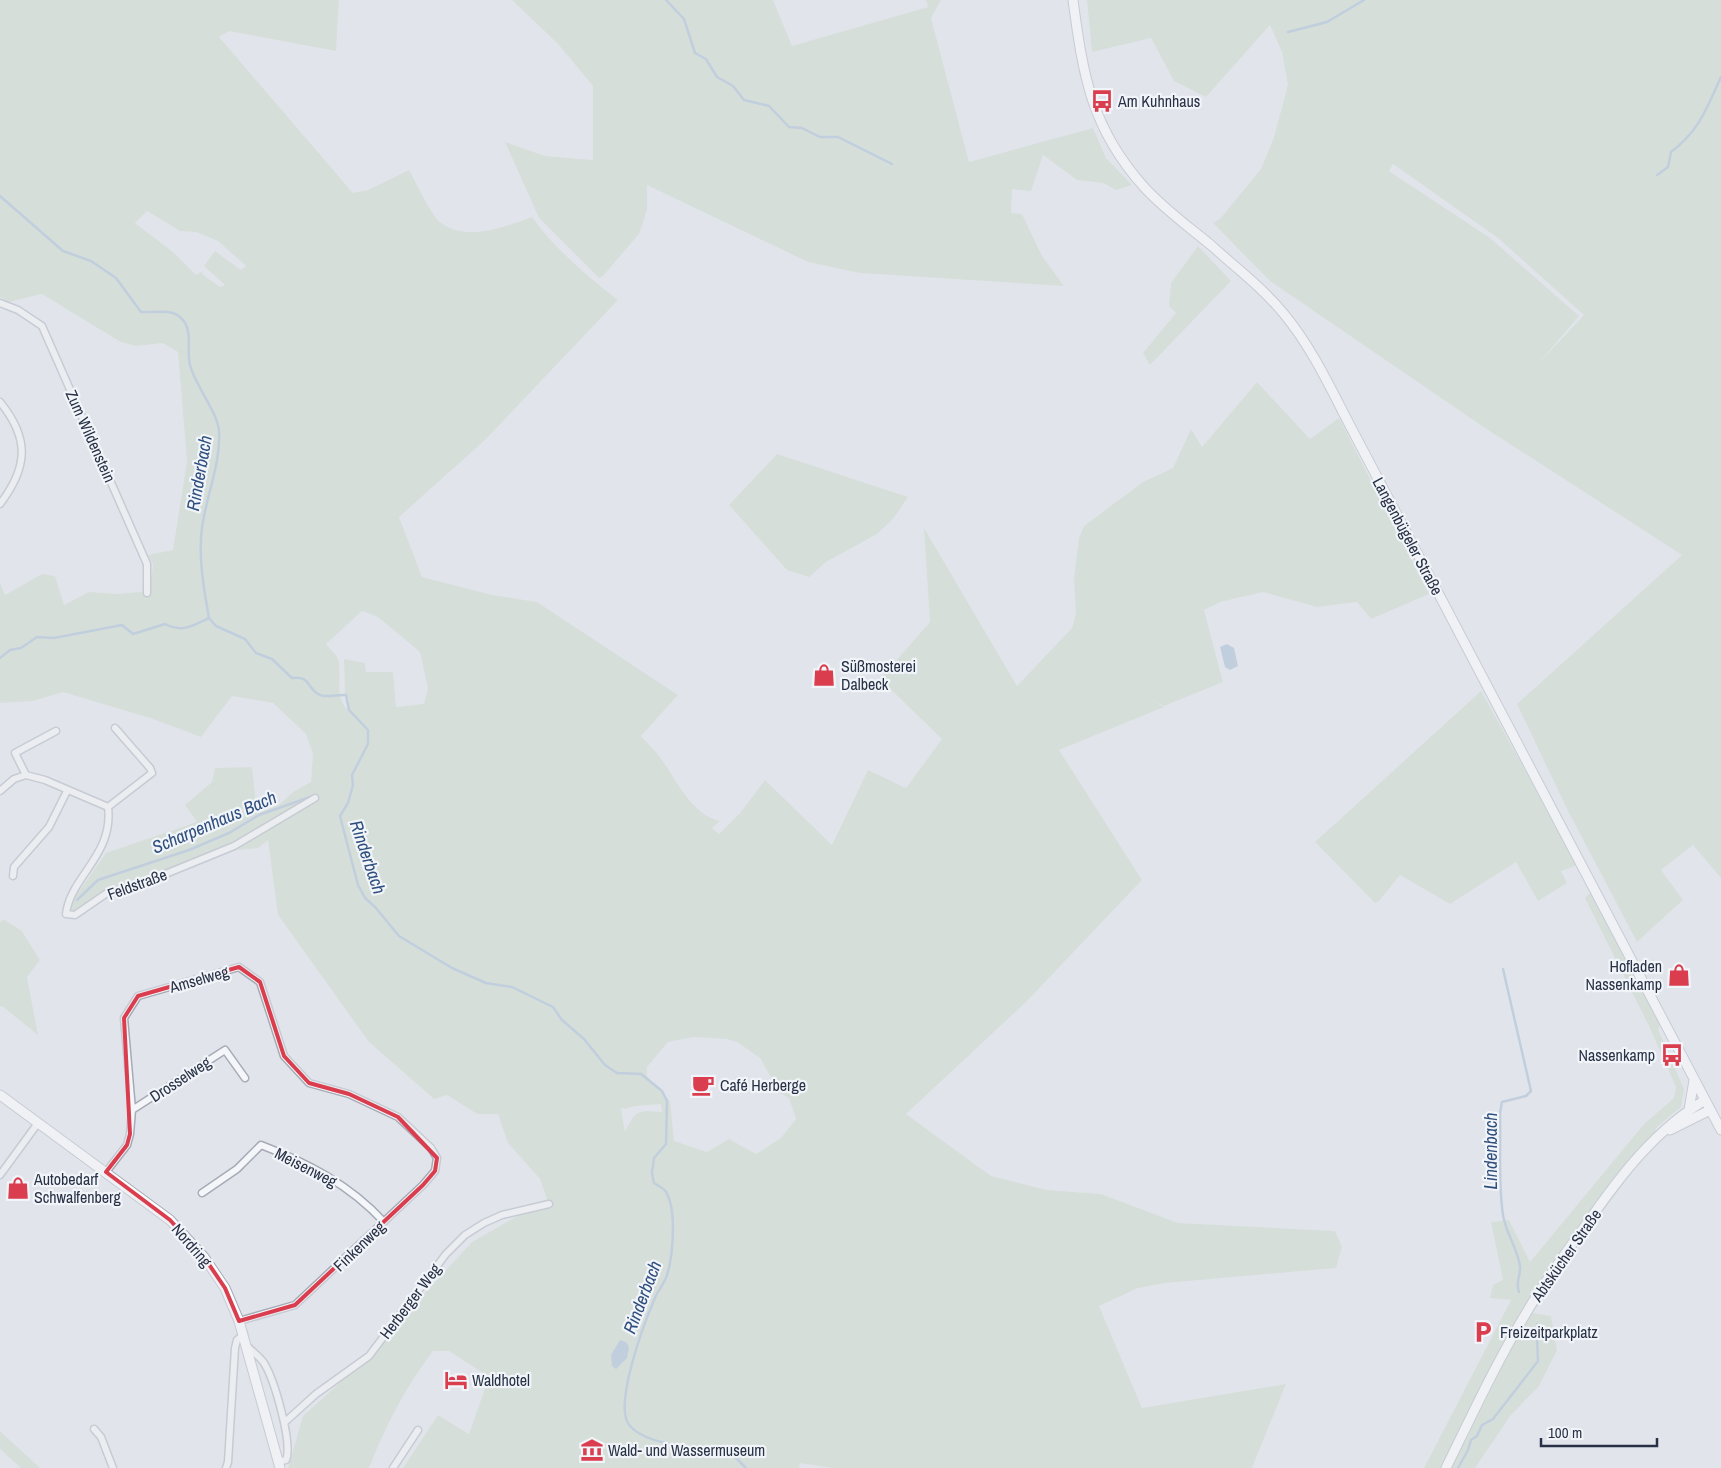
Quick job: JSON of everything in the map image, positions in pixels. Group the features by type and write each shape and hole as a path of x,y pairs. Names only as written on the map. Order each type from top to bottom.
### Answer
{"main road":[{"name":"Langenbügeler Straße","path":"1073,0 1080,55 1088,90 1098,119 1119,157 1155,198 1258,286 1283,313 1301,337 1636,965 1721,1130"},
{"path":"1689,1110 1694,1079"},
{"name":"Nordring","path":"0,1095 170,1220 187,1236 217,1275 244,1334 279,1465"},
{"name":"Abtskücher Straße","path":"1446,1468 1507,1346 1528,1309 1622,1174 1641,1152 1689,1110 1705,1100"},
{"name":"Abtskücher Straße","path":"1662,1134 1710,1110"}],"street":[{"name":"Zum Wildenstein","path":"0,303 18,310 42,326 147,564 147,593"},
{"path":"0,402 14,420 21,439 22,460 16,483 0,504"},
{"path":"0,791 14,779 26,775 45,780 108,807 152,773 150,768 115,728"},
{"path":"26,775 15,753 56,731"},
{"path":"12,876 14,867 49,827 67,791"},
{"name":"Feldstraße","path":"108,807 110,822 99,854 67,904 66,914 75,915 107,893 141,884 234,846 315,798"},
{"name":"Amselweg","path":"106,1172 127,1145 132,1110 124,1018 138,996 239,967 260,982 284,1056 309,1083 349,1094 374,1104 398,1117 422,1139"},
{"name":"Drosselweg","path":"132,1110 224,1050 245,1078"},
{"path":"0,1175 38,1123"},
{"name":"Finkenweg","path":"239,1322 294,1305 423,1185 435,1171 437,1158 422,1139"},
{"name":"Meisenweg","path":"202,1193 237,1169 261,1145 318,1170 351,1190 384,1222"},
{"name":"Herberger Weg","path":"285,1422 316,1394 369,1356 440,1262 464,1235 502,1215 548,1204"},
{"path":"226,1468 229,1454 235,1348 237,1340 244,1334"},
{"path":"248,1347 266,1366 285,1422 288,1453 286,1460 279,1465"},
{"path":"94,1429 101,1437 113,1468"},
{"path":"392,1468 418,1430"}],"highlighted area":[{"path":"239,967 260,982 284,1056 309,1083 349,1094 398,1117 437,1158 435,1171 423,1185 295,1305 239,1321 225,1288 204,1257 170,1220 106,1172 127,1145 130,1134 124,1018 138,996"}],"green space":[{"path":"0,0 339,0 336,51 229,31 219,37 353,193 368,190 409,170 435,217 449,228 460,231 484,231 532,217 572,262 618,300 485,440 399,517 422,577 492,595 537,602 678,695 641,736 660,757 693,804 701,812 720,821 712,828 719,834 741,812 765,780 832,845 868,770 906,788 942,739 880,679 930,622 924,528 1017,686 1072,628 1076,613 1074,578 1079,538 1084,526 1143,482 1173,468 1191,429 1202,447 1257,382 1310,439 1339,418 1429,594 1371,619 1357,602 1317,607 1263,592 1220,602 1204,610 1223,682 1164,706 1152,700 1164,707 1059,750 1142,880 1026,1002 906,1114 991,1176 1046,1190 1101,1194 1178,1223 1335,1231 1342,1247 1336,1268 1165,1283 1138,1288 1099,1306 1142,1408 1286,1384 1252,1468 831,1468 800,1463 799,1468 403,1468 438,1415 469,1434 489,1377 449,1351 433,1351 397,1407 369,1468 288,1468 303,1416 356,1368 472,1242 547,1199 540,1179 508,1143 498,1114 477,1114 447,1095 434,1099 369,1042 278,915 268,840 258,848 237,850 199,861 107,893 73,914 70,904 106,853 197,822 185,805 212,782 215,768 252,767 257,813 279,805 293,792 311,782 313,754 306,734 273,703 232,696 201,737 150,718 63,692 33,701 0,703 0,583 5,595 42,574 55,576 64,605 89,592 117,594 150,591 153,564 148,555 173,550 187,461 178,352 163,343 135,346 119,341 42,294 9,302 0,297","holes":["147,211 180,231 196,232 218,241 246,266 241,270 215,251 204,266 225,285 220,287 202,274 203,271 196,275 173,252 135,223","362,611 378,617 420,652 428,688 424,704 396,707 393,672 366,672 365,663 344,659 345,695 349,700 349,711 341,700 338,659 326,644","694,1037 727,1039 737,1042 760,1058 780,1093 789,1098 796,1119 781,1138 756,1154 729,1139 707,1152 674,1141 670,1101 647,1076 647,1067 668,1042","661,1104 662,1112 647,1111 638,1113 632,1119 625,1132 621,1108 625,1109 635,1106"]},
{"path":"512,0 773,0 792,46 928,7 926,0 941,0 931,18 969,162 1093,128 1106,158 1132,185 1116,190 1103,183 1077,180 1043,155 1031,191 1012,189 1011,213 1022,214 1042,256 1064,286 860,273 808,262 647,185 647,210 639,234 603,276 599,278 539,218 505,142 545,156 593,160 593,86 558,44"},
{"path":"1087,0 1721,0 1721,878 1693,845 1661,870 1683,900 1637,942 1567,809 1517,704 1682,555 1482,426 1270,281 1213,223 1220,219 1261,169 1274,137 1288,85 1282,52 1270,25 1206,97 1174,81 1151,38 1092,52","holes":["1393,164 1498,238 1584,315 1537,365 1579,316 1490,238 1389,171"]},
{"path":"1198,246 1231,281 1150,365 1143,353 1176,313 1169,306 1171,283"},
{"path":"777,454 908,497 893,519 877,534 826,562 809,577 787,570 729,505"},
{"path":"1481,691 1578,865 1561,871 1567,883 1538,901 1516,862 1450,904 1400,875 1379,901 1375,903 1315,842"},
{"path":"1592,891 1649,1000 1660,1026 1658,1029 1684,1089 1681,1107 1657,1127 1644,1156 1566,1261 1533,1313 1551,1316 1557,1350 1539,1386 1511,1415 1475,1468 1424,1468 1511,1300 1490,1298 1493,1285 1503,1280 1491,1222 1509,1220 1530,1262 1644,1124 1674,1098 1676,1087 1649,1026 1585,898"},
{"path":"3,919 22,931 40,960 27,977 38,1035 2,1006 0,1007 0,923"},
{"path":"0,1431 40,1468 21,1468 0,1449"}],"water":[{"path":"1227,644 1234,648 1238,666 1230,670 1225,667 1220,647"},
{"path":"620,1340 626,1342 629,1347 627,1358 616,1369 612,1366 611,1355"}],"waterway":[{"path":"666,0 684,19 695,53 706,59 717,77 733,86 744,100 769,106 789,127 802,128 820,137 838,137 892,164"},
{"path":"1288,32 1327,22 1364,0"},
{"path":"1657,175 1668,167 1671,152 1696,127 1721,77"},
{"name":"Rinderbach","path":"0,196 63,251 91,261 116,278 141,312 172,313 181,318 185,323 189,334 190,365 215,416 219,431 218,456 204,516 201,539 202,573 209,618 216,626 245,639 256,653 272,659 292,678 305,680 318,694 324,696 346,695 349,710 368,730 368,744 352,775 353,785 348,803 340,816 358,885 365,898 399,936 452,968 486,983 512,987 553,1007 562,1020 584,1039 605,1065 617,1073 641,1074 662,1091 667,1101 666,1144 654,1158 652,1173 654,1183 665,1191 672,1210 672,1245 666,1278 650,1309 632,1363 627,1383 625,1416 630,1426 650,1438 676,1445 728,1450 746,1468"},
{"path":"0,658 10,650 21,648 37,637 54,638 122,625 133,634 165,624 177,628 187,627 209,618"},
{"name":"Scharpenhaus Bach","path":"77,900 98,880 189,850 229,833 259,815 310,797"},
{"name":"Lindenbach","path":"1503,969 1531,1091 1526,1096 1502,1102 1500,1113 1501,1203 1504,1222 1520,1266 1519,1292"},
{"name":"Lindenbach","path":"1458,1468 1471,1440 1477,1436 1482,1425 1493,1419 1538,1361 1537,1338 1540,1334 1537,1324"}],"place":[{"name":"Am Kuhnhaus","path":"1102,101"},
{"name":"Süßmosterei Dalbeck","path":"824,675"},
{"name":"Hofladen Nassenkamp","path":"1679,975"},
{"name":"Nassenkamp","path":"1672,1055"},
{"name":"Café Herberge","path":"703,1085"},
{"name":"Autobedarf Schwalfenberg","path":"18,1188"},
{"name":"Freizeitparkplatz","path":"1483,1332"},
{"name":"Waldhotel","path":"456,1380"},
{"name":"Wald- und Wassermuseum","path":"592,1450"}]}
